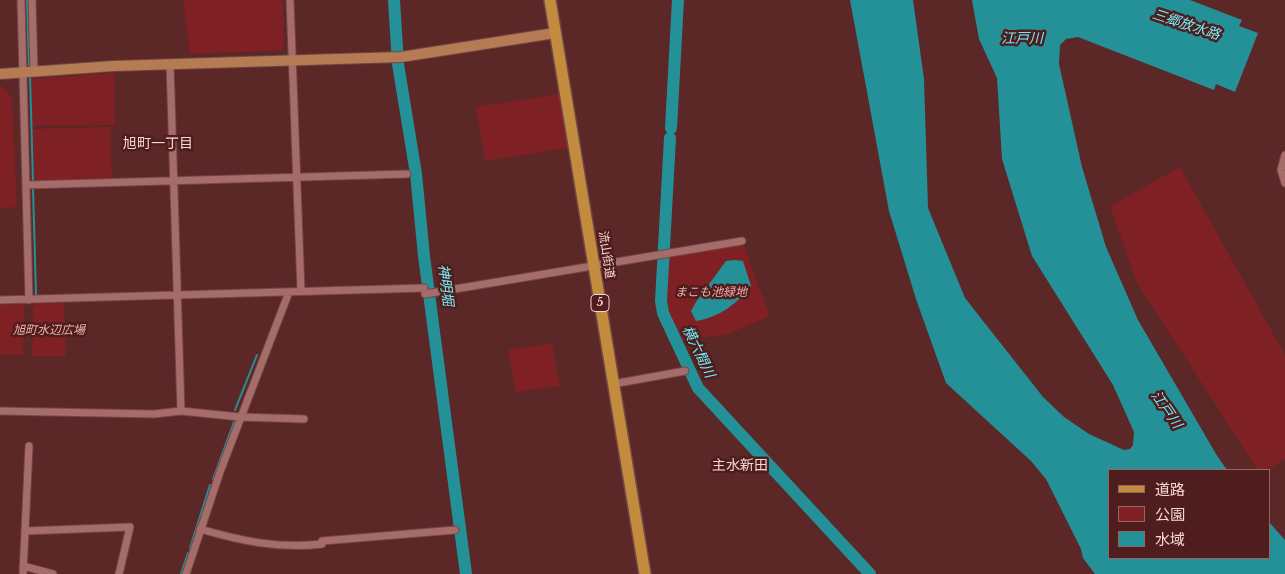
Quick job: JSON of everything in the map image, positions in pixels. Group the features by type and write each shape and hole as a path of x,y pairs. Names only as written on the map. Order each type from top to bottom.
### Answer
{"main road":[{"name":"流山街道","path":"550,0 645,574"}],"street":[{"path":"20,0 29,300"},
{"path":"32,0 34,72"},
{"path":"290,0 301,291"},
{"path":"0,74 170,64 397,57 555,33"},
{"path":"170,64 181,411"},
{"path":"1285,155 1281,170 1285,183"},
{"path":"26,185 407,174"},
{"path":"0,300 301,291 424,291 435,293 742,241"},
{"path":"186,574 240,417 268,350 289,292"},
{"path":"613,384 685,371"},
{"path":"0,411 154,414 181,411 240,417 304,419"},
{"path":"23,574 29,446"},
{"path":"25,531 130,527 119,574"},
{"path":"200,530 247,543 303,546 455,530"},
{"path":"23,566 53,574"}],"green space":[{"path":"183,0 283,0 284,50 190,54"},
{"path":"114,73 115,125 32,126 32,79"},
{"path":"0,86 12,98 17,207 0,208"},
{"path":"559,94 567,148 485,161 476,107"},
{"path":"110,127 112,179 34,181 32,129"},
{"path":"1180,167 1285,355 1285,460 1268,469 1257,469 1137,283 1110,206"},
{"name":"まこも池緑地","path":"743,244 770,316 725,335 680,341 669,319 664,300 666,257"},
{"name":"旭町水辺広場","path":"38,303 64,303 66,356 32,356 33,307"},
{"path":"24,304 23,355 0,355 0,305"},
{"path":"552,343 560,386 516,392 508,350"}],"water":[{"name":"江戸川","path":"850,0 913,0 924,79 928,208 965,298 1043,397 1064,417 1089,434 1124,450 1130,449 1133,445 1134,432 1113,385 1032,256 1002,159 997,78 979,39 972,0 1190,0 1242,20 1239,26 1258,33 1235,92 1216,84 1214,90 1078,37 1066,39 1060,45 1059,64 1082,167 1106,247 1138,320 1226,469 1108,469 1108,559 1270,559 1270,523 1285,540 1285,574 1095,574 1083,558 1081,549 1046,479 1031,461 946,383 916,299 889,211"},
{"path":"726,261 743,261 751,286 739,299 720,313 696,321 691,311 696,302"}],"waterway":[{"path":"27,0 29,68"},
{"name":"神明堀","path":"394,0 398,64 416,174 424,256 466,574"},
{"name":"横六間川","path":"671,128 678,0"},
{"path":"30,75 33,183"},
{"name":"横六間川","path":"670,138 661,301 663,313 698,388 870,574"},
{"path":"33,188 36,295"},
{"path":"235,410 257,355"},
{"path":"213,479 234,422"},
{"path":"190,548 210,485"},
{"path":"181,574 188,553"}],"district":[{"name":"旭町一丁目","path":"158,144"},
{"name":"主水新田","path":"740,466"}],"water label":[{"name":"三郷放水路","path":"1186,25"}]}
